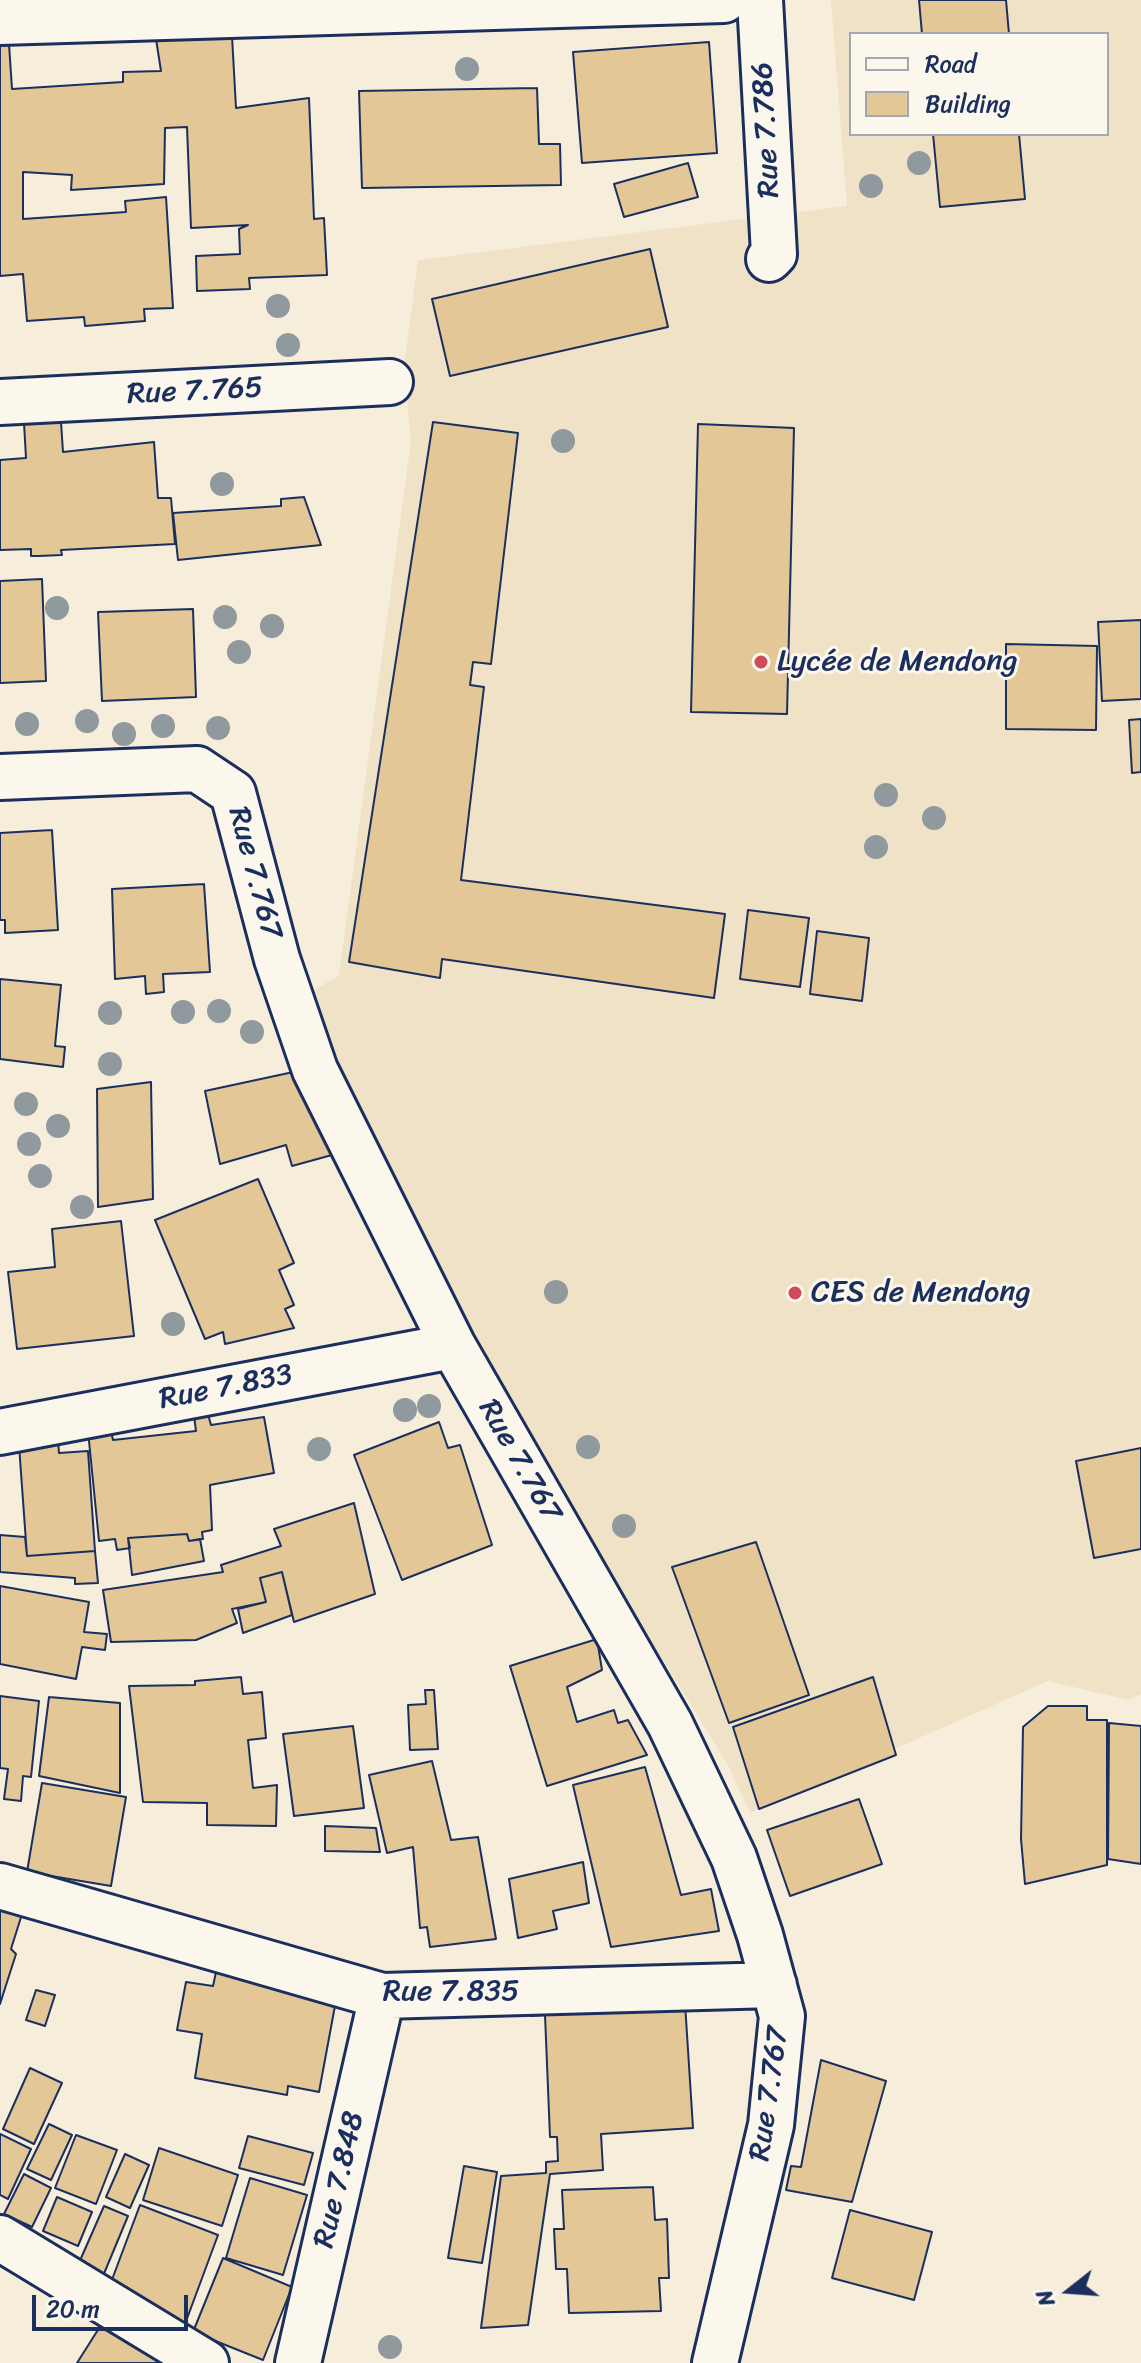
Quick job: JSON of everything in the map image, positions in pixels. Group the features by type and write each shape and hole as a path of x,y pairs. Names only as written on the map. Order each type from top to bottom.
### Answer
{"street":[{"path":"0,22 724,0"},
{"name":"Rue 7.786","path":"760,0 774,254 769,259"},
{"name":"Rue 7.765","path":"0,402 390,382"},
{"name":"Rue 7.767","path":"0,777 197,769 233,793 277,959 315,1070 453,1346 670,1724 734,1858 782,2016 771,2125 715,2363"},
{"name":"Rue 7.833","path":"0,1432 453,1346"},
{"name":"Rue 7.835","path":"0,1886 382,1996 774,1985"},
{"name":"Rue 7.848","path":"298,2363 382,1996"},
{"path":"0,2238 206,2363"}],"shaded area":[{"path":"831,0 1141,0 1141,1694 1128,1700 1048,1681 750,1813 728,1765 502,1400 305,996 339,975 411,441 404,368 418,260 847,206"}],"building":[{"path":"919,0 1006,0 1009,32 922,32"},
{"path":"232,36 236,108 309,98 314,219 324,218 327,275 249,278 250,289 197,291 196,256 240,254 239,229 248,225 191,228 187,127 165,128 164,184 71,190 72,175 23,172 23,219 126,212 125,201 166,197 173,308 144,309 145,321 85,326 84,317 27,321 23,274 0,276 0,44 9,44 12,89 123,82 123,72 161,71 156,39"},
{"path":"709,42 717,153 582,163 573,52"},
{"path":"537,88 539,144 560,144 561,185 362,188 359,91"},
{"path":"933,136 1019,136 1025,199 940,207"},
{"path":"688,163 698,197 624,217 614,184"},
{"path":"650,249 668,327 450,376 432,299"},
{"path":"61,422 63,452 154,442 158,498 171,498 175,544 61,550 62,555 38,556 31,556 31,549 0,550 0,460 26,458 24,423"},
{"path":"433,422 518,433 491,664 473,662 470,685 484,687 461,880 725,914 714,998 442,959 440,978 349,962"},
{"path":"698,424 794,428 787,714 691,712"},
{"path":"304,497 321,545 178,560 173,513 281,506 281,499"},
{"path":"42,579 46,681 0,683 0,581"},
{"path":"193,609 196,697 102,701 98,612"},
{"path":"1141,620 1141,699 1102,701 1098,622"},
{"path":"1006,644 1097,646 1096,730 1006,729"},
{"path":"1141,719 1141,772 1132,773 1129,720"},
{"path":"52,830 58,930 5,933 5,920 0,920 0,833"},
{"path":"204,884 210,972 163,974 164,992 146,994 145,976 115,979 112,889"},
{"path":"748,910 809,918 800,987 740,979"},
{"path":"817,931 869,938 862,1001 810,994"},
{"path":"0,979 61,985 55,1046 65,1047 63,1067 0,1059"},
{"path":"298,1071 332,1155 292,1166 286,1145 220,1164 205,1091"},
{"path":"151,1082 153,1199 98,1207 97,1089"},
{"path":"258,1179 294,1263 279,1270 294,1305 285,1309 294,1328 225,1344 223,1332 205,1339 155,1220"},
{"path":"121,1221 134,1336 17,1349 8,1272 55,1267 52,1229"},
{"path":"208,1414 211,1425 264,1417 274,1473 210,1485 212,1530 202,1532 203,1539 189,1541 187,1534 128,1538 130,1548 117,1550 115,1539 99,1541 88,1431 110,1427 113,1440 196,1431 194,1416"},
{"path":"439,1422 448,1448 460,1445 492,1545 402,1580 354,1455"},
{"path":"58,1439 59,1453 88,1451 95,1551 27,1556 19,1445"},
{"path":"1141,1448 1141,1549 1094,1558 1076,1461"},
{"path":"354,1503 375,1594 294,1622 282,1572 260,1578 266,1602 232,1609 237,1623 196,1640 111,1642 103,1590 223,1572 221,1565 281,1546 274,1529"},
{"path":"187,1534 189,1541 200,1539 204,1561 132,1575 128,1538"},
{"path":"0,1535 25,1537 27,1556 95,1551 98,1583 75,1584 75,1578 0,1572"},
{"path":"756,1542 809,1695 729,1723 672,1567"},
{"path":"282,1572 292,1615 243,1633 238,1609 266,1602 260,1578"},
{"path":"0,1586 89,1602 84,1632 107,1634 105,1650 82,1647 76,1679 0,1664"},
{"path":"597,1639 602,1670 567,1687 577,1722 614,1710 618,1723 628,1720 647,1755 547,1786 510,1666"},
{"path":"241,1677 243,1694 262,1692 266,1738 248,1740 253,1788 277,1785 276,1826 207,1825 207,1803 143,1802 129,1686 195,1685 195,1681"},
{"path":"873,1677 896,1755 759,1809 733,1727"},
{"path":"425,1690 434,1690 438,1749 410,1750 408,1705 426,1704"},
{"path":"0,1696 39,1701 31,1777 23,1776 21,1801 4,1799 8,1769 0,1768"},
{"path":"49,1697 120,1703 120,1793 39,1776"},
{"path":"1048,1706 1087,1706 1087,1720 1107,1720 1107,1865 1025,1884 1021,1839 1023,1727"},
{"path":"1109,1723 1141,1726 1141,1864 1108,1859"},
{"path":"353,1726 364,1808 294,1816 283,1734"},
{"path":"432,1761 451,1840 478,1837 496,1939 430,1947 427,1927 420,1928 413,1847 387,1853 369,1775"},
{"path":"645,1767 681,1895 711,1889 719,1931 611,1947 573,1785"},
{"path":"42,1783 126,1797 111,1886 27,1872"},
{"path":"859,1799 882,1864 790,1896 767,1830"},
{"path":"325,1826 376,1828 380,1852 325,1851"},
{"path":"583,1862 589,1903 553,1911 557,1929 518,1938 509,1879"},
{"path":"0,1907 22,1914 11,1949 16,1954 0,2004"},
{"path":"216,1972 337,1995 319,2092 288,2086 287,2095 195,2078 202,2034 177,2030 186,1982 213,1986"},
{"path":"36,1990 55,1995 45,2026 26,2020"},
{"path":"530,2001 685,2003 693,2128 601,2134 603,2170 550,2174 528,2325 481,2328 501,2176 546,2173 546,2162 558,2161 557,2137 550,2137 545,2015 531,2016"},
{"path":"821,2060 886,2081 852,2202 786,2190 791,2166 801,2167"},
{"path":"30,2068 62,2083 34,2144 3,2129"},
{"path":"49,2124 72,2135 51,2180 27,2169"},
{"path":"0,2134 31,2149 8,2199 0,2195"},
{"path":"76,2135 117,2150 96,2204 55,2188"},
{"path":"248,2136 313,2153 304,2185 239,2168"},
{"path":"159,2148 238,2175 222,2226 143,2200"},
{"path":"125,2154 149,2165 130,2208 106,2197"},
{"path":"464,2166 497,2172 482,2263 448,2258"},
{"path":"24,2174 51,2188 32,2227 4,2214"},
{"path":"250,2178 307,2195 283,2275 226,2258"},
{"path":"653,2187 655,2220 667,2219 669,2278 659,2278 661,2311 569,2313 567,2269 556,2269 554,2229 564,2229 562,2190"},
{"path":"57,2197 92,2212 78,2246 43,2231"},
{"path":"140,2205 218,2235 185,2324 107,2293"},
{"path":"104,2206 128,2216 103,2276 78,2265"},
{"path":"850,2210 932,2232 914,2300 832,2278"},
{"path":"223,2258 292,2287 263,2360 193,2332"},
{"path":"108,2314 184,2363 77,2363"}],"place":[{"name":"Lycée de Mendong","path":"761,662"},
{"name":"CES de Mendong","path":"795,1293"}]}
